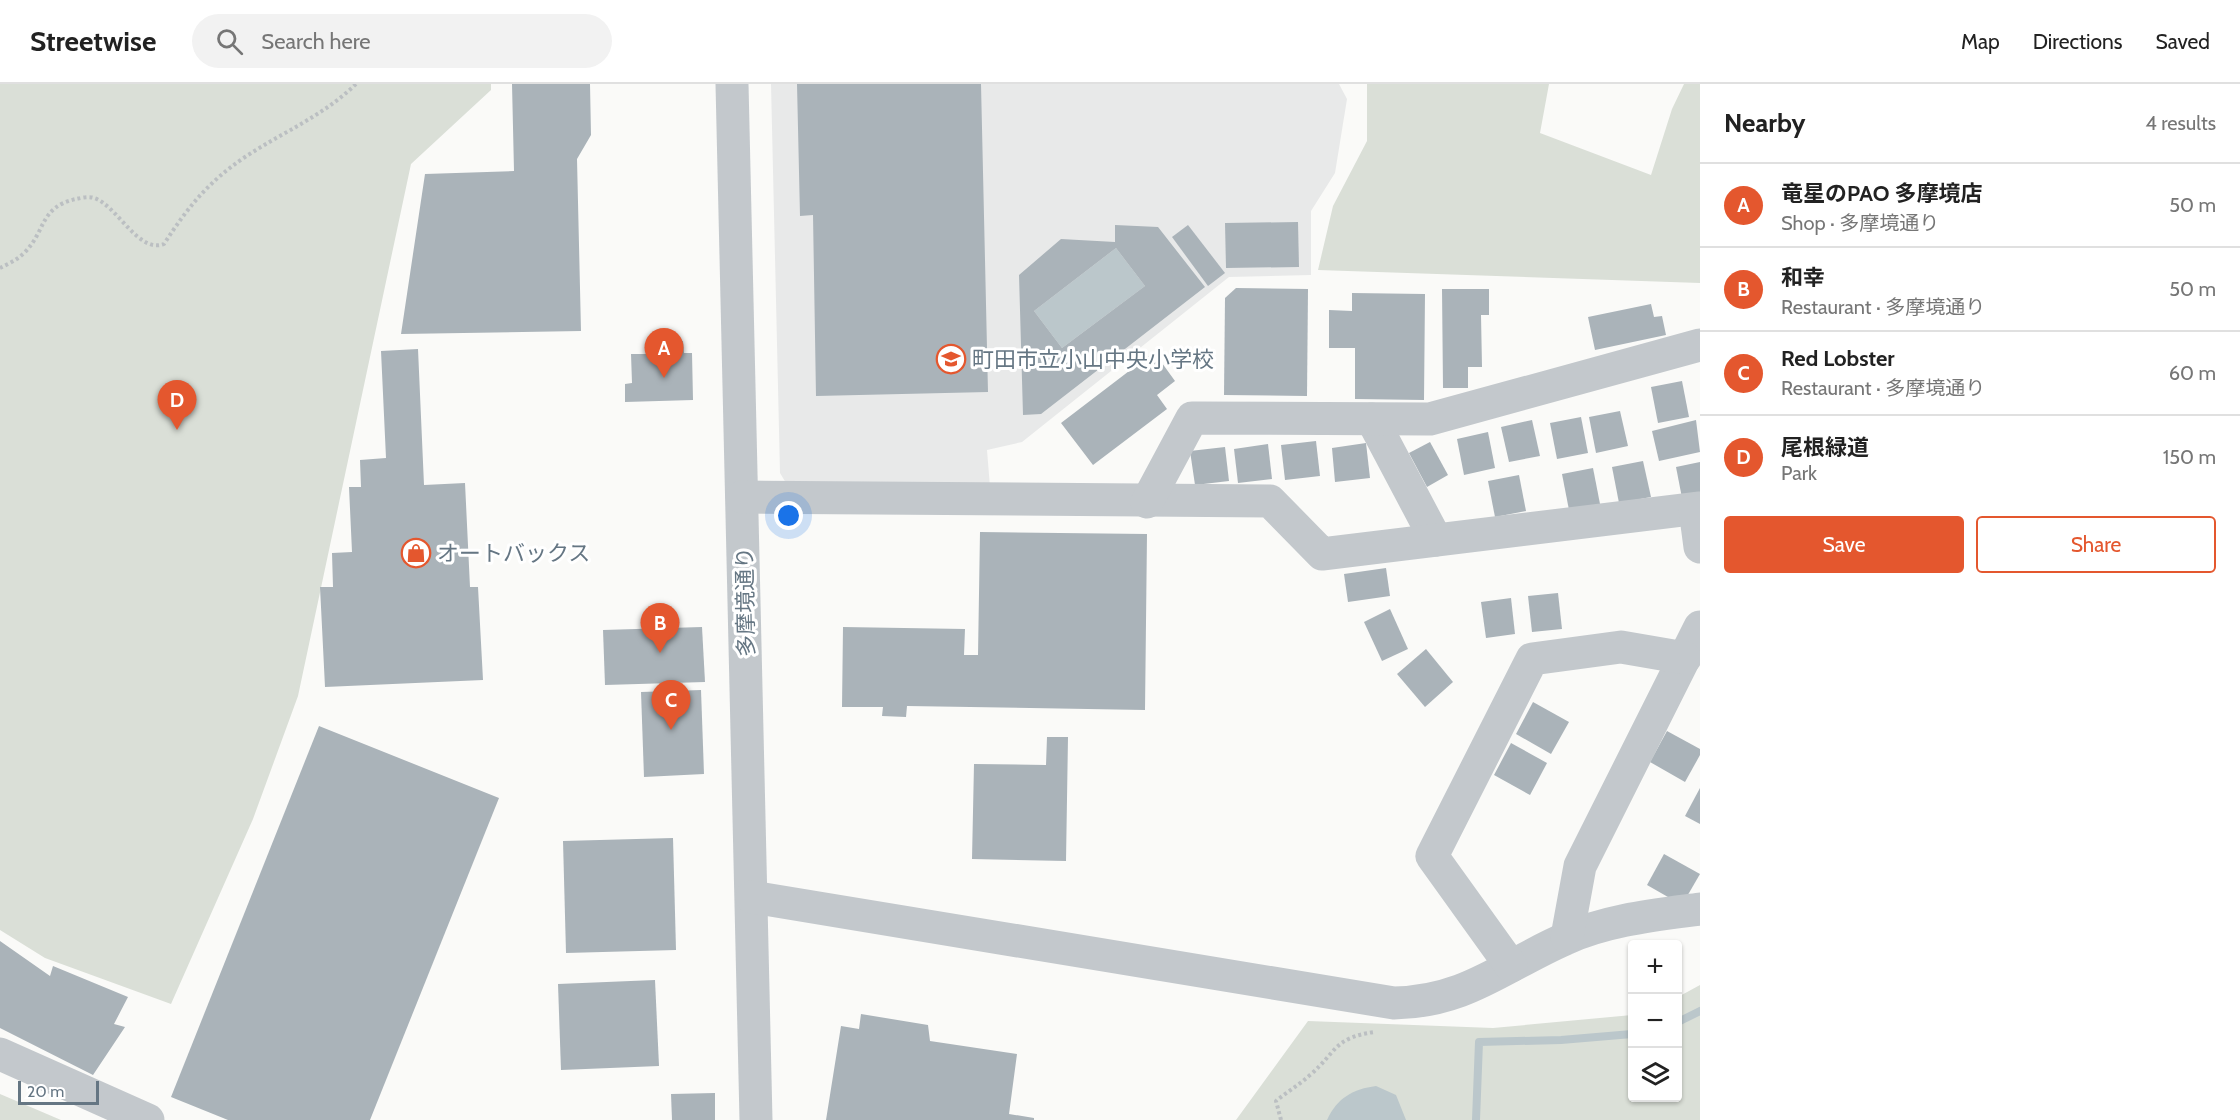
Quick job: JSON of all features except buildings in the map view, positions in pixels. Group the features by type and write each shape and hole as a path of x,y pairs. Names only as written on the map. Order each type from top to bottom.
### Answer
{"street":[{"name":"多摩境通り","path":"732,84 756,1120"},
{"path":"1147,502 1192,418 1430,419 1700,345"},
{"path":"1372,419 1436,540"},
{"path":"742,497 1147,502 1270,501 1322,554 1697,509 1700,547"},
{"path":"1567,937 1580,866 1700,627"},
{"path":"1511,966 1432,856 1532,659 1621,647 1685,658"},
{"path":"752,897 1381,1002 1412,1003 1449,997 1485,982 1567,937 1639,917 1700,909"},
{"path":"0,1053 148,1120"}],"path":[{"path":"0,268 23,254 48,212 55,206 85,197 102,202 145,242 158,246 164,244 191,202 214,180 246,157 322,113 356,84"},
{"path":"1281,1120 1276,1101 1311,1074 1338,1044 1354,1035 1383,1031"}],"shaded area":[{"path":"0,84 491,84 491,90 411,164 298,696 253,819 171,1004 45,958 0,930"},
{"name":"町田市立小山中央小学校","path":"771,84 1339,84 1347,99 1335,173 1311,211 1311,275 1229,277 1022,442 987,450 990,487 786,483 780,473"},
{"path":"1367,84 1549,84 1540,133 1651,175 1672,109 1684,84 1700,84 1700,283 1318,270 1333,206 1367,141"},
{"path":"1116,248 1145,286 1062,348 1034,311"},
{"path":"1700,985 1700,1120 1236,1120 1308,1021 1493,1028 1628,1015 1628,1102 1682,1102 1682,995"},
{"path":"1376,1086 1396,1095 1406,1120 1327,1120 1341,1100 1360,1089"},
{"path":"0,1094 61,1120 0,1120"}],"waterway":[{"path":"1682,1020 1700,1011"},
{"path":"1476,1120 1479,1042 1561,1040 1628,1034"}],"place":[{"name":"町田市立小山中央小学校","path":"951,359"},
{"name":"竜星のPAO 多摩境店","path":"664,378"},
{"name":"尾根緑道","path":"177,430"},
{"name":"オートバックス","path":"416,553"},
{"name":"和幸","path":"660,653"},
{"name":"Red Lobster","path":"671,730"}]}
